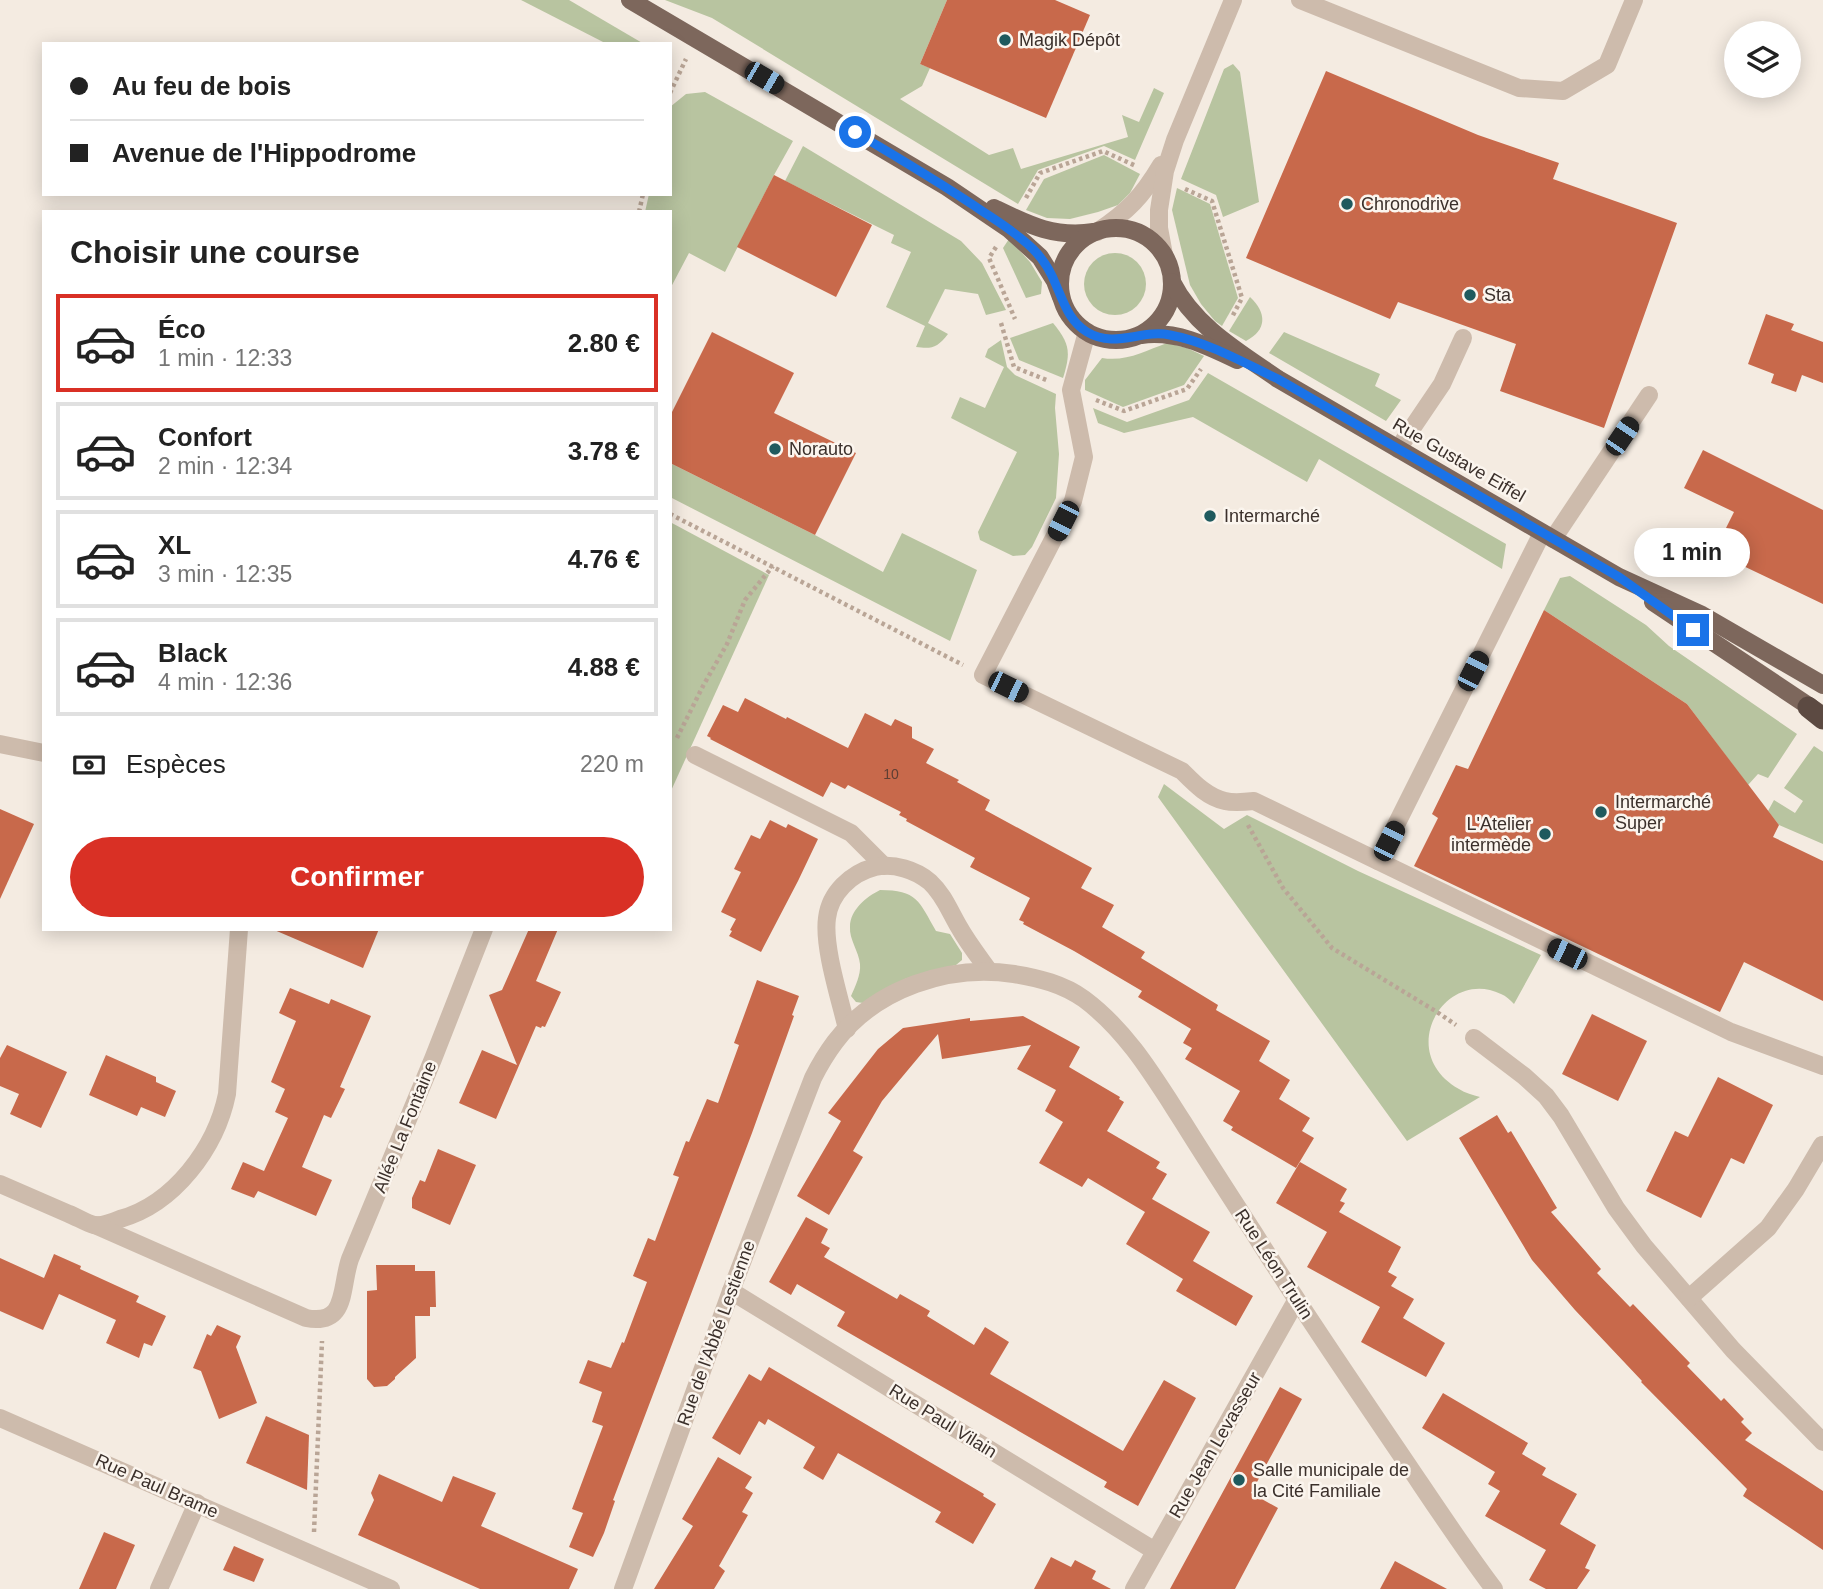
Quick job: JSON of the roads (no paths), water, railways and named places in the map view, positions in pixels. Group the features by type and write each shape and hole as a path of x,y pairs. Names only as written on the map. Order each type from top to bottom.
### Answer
{"main road":[{"path":"630,0 1012,223 1068,234 1116,228 1135,232 1151,241 1164,255 1171,272 1170,301 1161,318 1139,336 1121,340 1087,332 1073,320 1055,281 1040,257 1012,223"},
{"path":"1061,297 1062,270 1069,253 1082,240 1097,232"},
{"name":"Rue Gustave Eiffel","path":"1172,282 1179,297 1217,344"},
{"name":"Rue Gustave Eiffel","path":"1139,336 1168,334 1217,344 1619,577"},
{"path":"1619,577 1702,615 1823,685"},
{"path":"1619,577 1818,714"}],"street":[{"path":"1097,232 1129,209 1159,177 1233,0"},
{"path":"1300,0 1518,88 1563,91 1607,65 1634,0"},
{"path":"1159,177 1159,228 1164,255"},
{"path":"1087,332 1071,390 1084,457 1073,501 983,675 1182,771 1212,796 1226,802 1254,802 1731,1032 1823,1066"},
{"path":"1398,449 1442,384 1464,338"},
{"path":"1378,861 1547,536 1649,395"},
{"path":"0,744 42,752"},
{"path":"695,755 851,833 884,866"},
{"path":"846,1029 828,945 827,916 838,891 859,873 884,866 908,870 929,881 946,902 968,942 989,971"},
{"path":"0,1184 95,1225 126,1218 149,1207 192,1168 211,1139 224,1110 239,931"},
{"name":"Allée La Fontaine","path":"95,1225 306,1318 323,1319 336,1313 350,1259 483,931"},
{"name":"Rue Léon Trulin","path":"846,1029 871,1008 916,984 951,974 989,971 1025,976 1057,985 1082,998 1106,1017 1132,1045 1164,1092 1296,1301 1494,1589"},
{"name":"Rue de l'Abbé Lestienne","path":"623,1589 731,1291 813,1078 824,1057 846,1029"},
{"path":"1474,1038 1546,1096 1561,1116 1616,1208 1644,1246 1733,1350 1823,1442"},
{"path":"1689,1298 1769,1228 1822,1145"},
{"name":"Rue Paul Vilain","path":"731,1291 1155,1551"},
{"name":"Rue Jean Levasseur","path":"1134,1589 1296,1301"},
{"name":"Rue Paul Brame","path":"0,1418 391,1589"},
{"path":"159,1589 197,1503"}],"place":[{"name":"Magik Dépôt","path":"1005,40"},
{"name":"Chronodrive","path":"1347,204"},
{"name":"Sta","path":"1470,295"},
{"name":"Norauto","path":"775,449"},
{"name":"Intermarché","path":"1210,516"},
{"name":"Intermarché Super","path":"1601,812"},
{"name":"L'Atelier intermède","path":"1545,834"},
{"name":"Salle municipale de la Cité Familiale","path":"1239,1480"}]}
